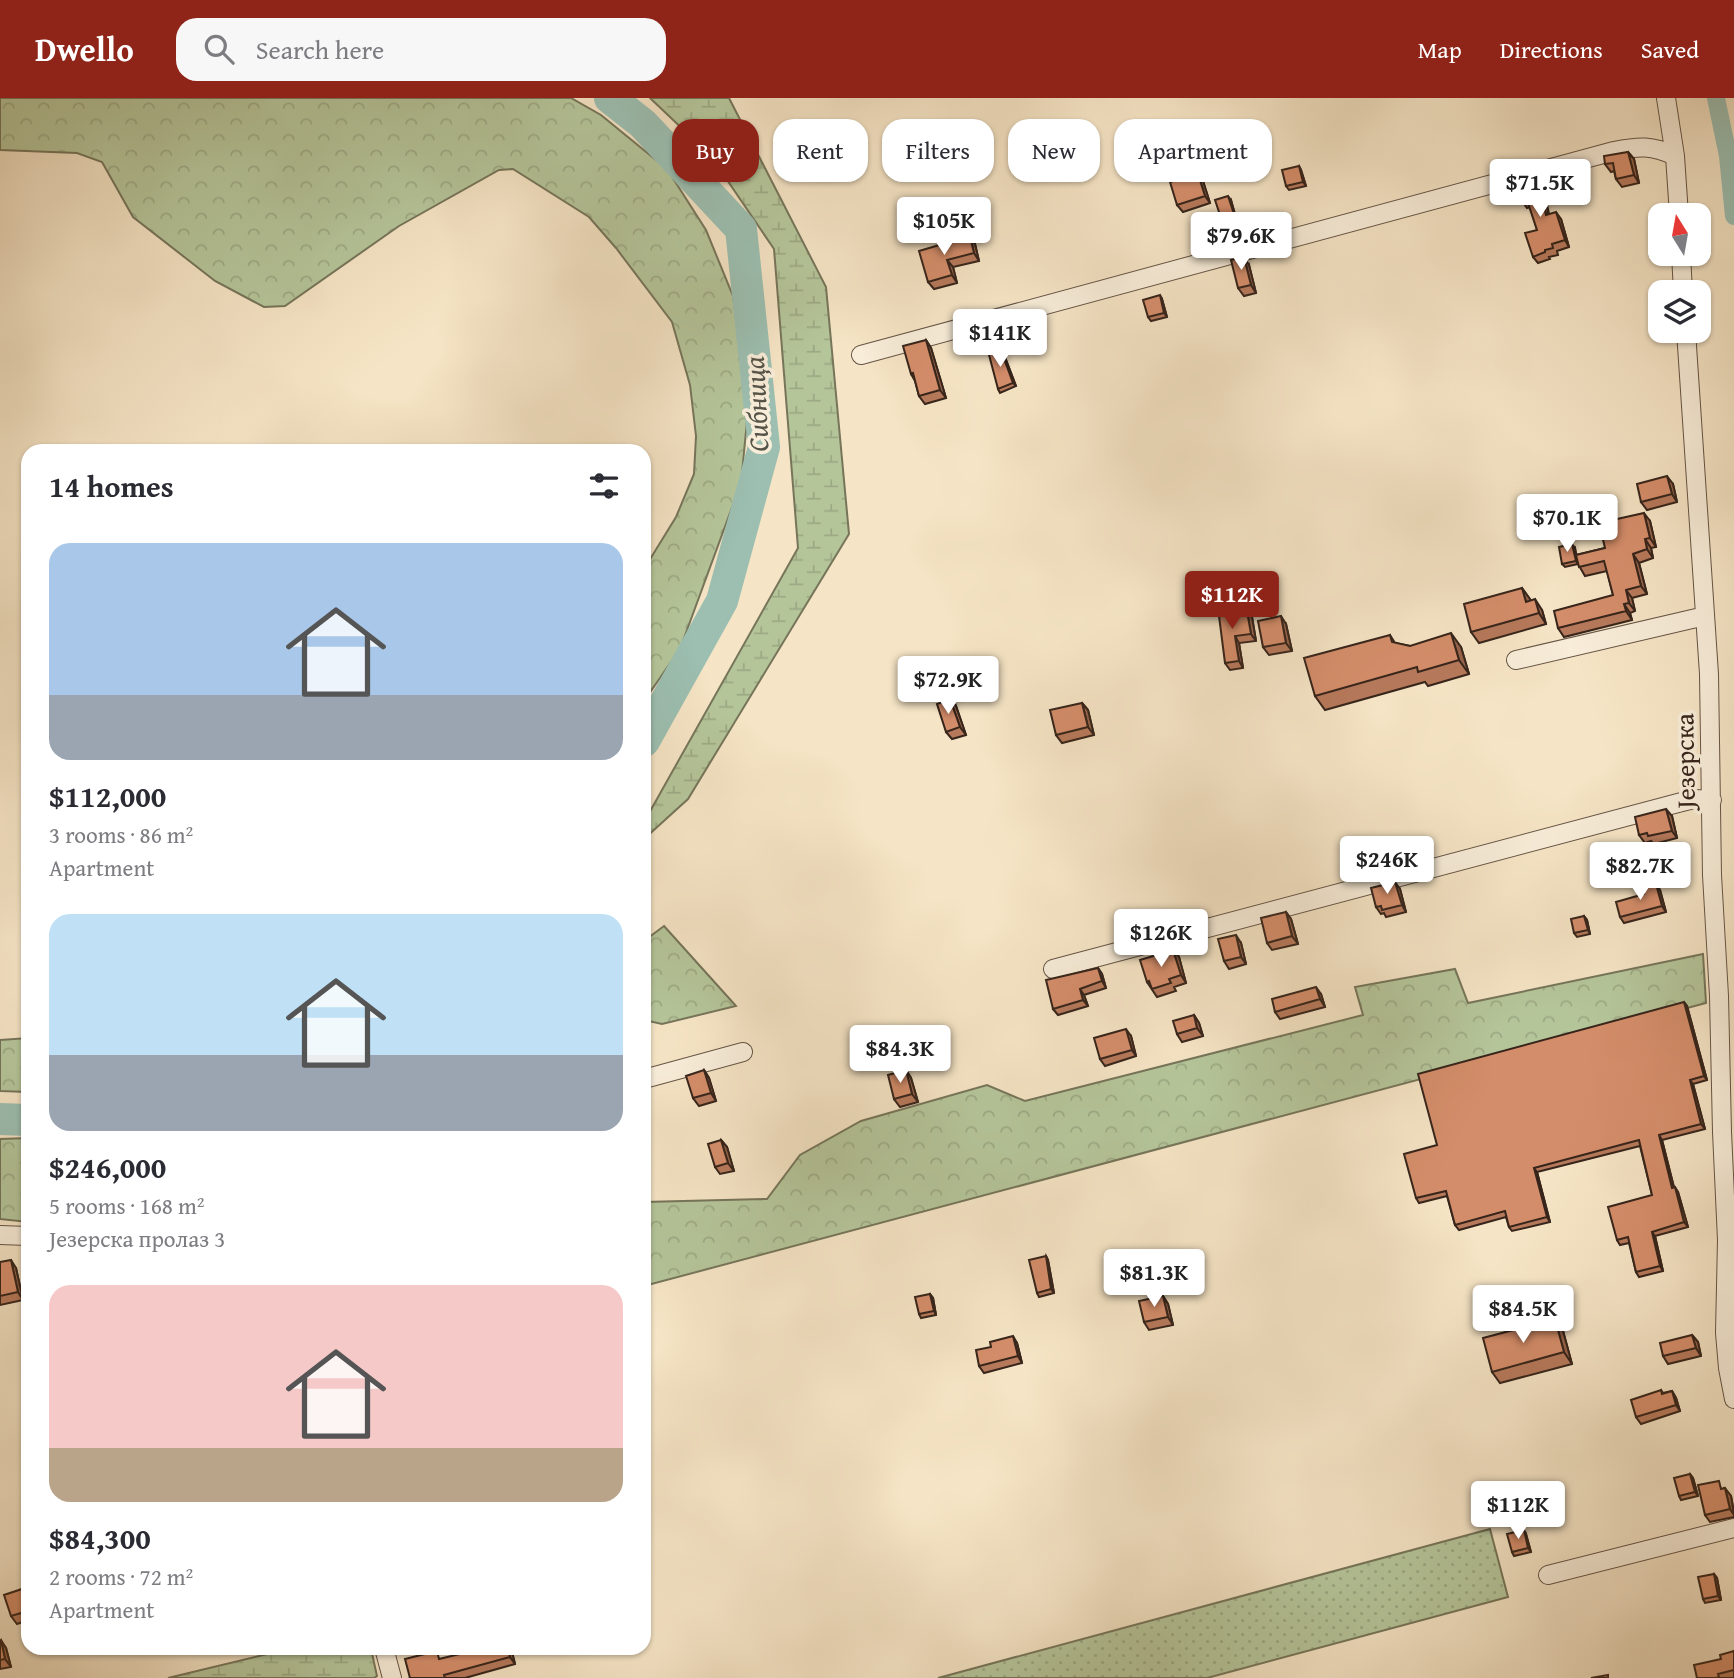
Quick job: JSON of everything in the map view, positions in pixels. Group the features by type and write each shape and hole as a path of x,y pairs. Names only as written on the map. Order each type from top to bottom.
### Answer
{"street":[{"path":"1665,98 1675,156 1678,203"},
{"path":"861,355 1614,151 1637,146 1659,148 1675,156"},
{"name":"Језерска","path":"1687,343 1709,674 1714,932 1719,996 1727,1240 1725,1333 1734,1399"},
{"path":"1516,660 1704,616"},
{"path":"1052,969 1678,803 1694,799 1713,800"},
{"path":"651,1077 743,1052"},
{"path":"0,1235 21,1236"},
{"path":"1548,1575 1734,1528"},
{"path":"386,1655 392,1678"}],"green space":[{"path":"0,98 571,98 601,115 667,169 672,182 675,182 706,230 733,296 747,421 741,483 680,649 651,691 651,558 676,517 694,474 696,436 690,385 672,322 589,217 513,169 499,170 399,226 285,306 264,307 215,281 133,217 102,162 77,153 0,150"},
{"path":"650,98 729,98 740,119 672,119"},
{"path":"759,156 826,287 849,534 688,799 651,833 651,810 798,548 774,249 728,182 759,182"},
{"path":"664,926 736,1006 662,1024 651,1022 651,936"},
{"path":"1703,954 1706,1003 651,1284 651,1202 767,1199 800,1155 861,1121 987,1085 1025,1101 1363,1015 1355,987 1455,969 1468,1003"},
{"path":"21,1038 21,1092 0,1091 0,1040"},
{"path":"21,1138 21,1221 0,1219 0,1139"},
{"path":"1490,1529 1508,1597 1207,1678 938,1678"},
{"path":"263,1655 372,1655 377,1676 374,1678 168,1678"}],"building":[{"path":"1628,152 1634,175 1616,179 1613,163 1605,164 1604,156"},
{"path":"1299,166 1303,182 1286,186 1282,170"},
{"path":"1537,176 1546,215 1556,212 1565,240 1552,244 1553,248 1533,257 1525,233 1537,230 1527,200 1522,201 1517,181"},
{"path":"1170,182 1201,182 1205,196 1177,205"},
{"path":"1228,196 1234,214 1221,218 1215,200"},
{"path":"970,236 974,253 947,260 952,275 928,282 919,251"},
{"path":"1244,257 1251,285 1238,288 1231,260"},
{"path":"1160,295 1164,313 1148,317 1143,300"},
{"path":"926,340 940,390 919,396 903,346"},
{"path":"1000,348 1013,383 998,389 988,351"},
{"path":"1667,476 1672,494 1641,502 1637,484"},
{"path":"1644,513 1650,538 1645,539 1647,549 1633,554 1641,586 1626,590 1629,603 1624,604 1626,611 1558,628 1554,611 1613,595 1604,561 1579,567 1576,555 1605,548 1599,523"},
{"path":"1572,544 1576,561 1562,564 1559,547"},
{"path":"1522,588 1526,602 1535,599 1539,613 1471,632 1464,604"},
{"path":"1230,606 1231,613 1247,611 1251,634 1235,636 1239,661 1225,663 1218,608"},
{"path":"1281,616 1286,643 1263,647 1258,621"},
{"path":"1451,633 1459,660 1418,672 1417,667 1315,696 1304,658 1390,635 1392,642 1410,646"},
{"path":"950,699 960,727 946,732 937,704"},
{"path":"1082,703 1088,727 1056,735 1050,710"},
{"path":"1666,809 1672,831 1639,835 1635,817"},
{"path":"1395,882 1402,905 1382,910 1381,906 1376,907 1371,888"},
{"path":"1656,884 1662,906 1620,917 1616,902 1644,894 1642,887"},
{"path":"1286,912 1292,936 1267,943 1261,918"},
{"path":"1584,916 1588,930 1574,933 1571,919"},
{"path":"1236,935 1241,957 1224,961 1218,939"},
{"path":"1173,950 1181,975 1169,979 1171,983 1152,989 1140,960"},
{"path":"1098,968 1102,981 1080,989 1083,1000 1053,1009 1046,980"},
{"path":"1316,987 1320,999 1275,1012 1272,999"},
{"path":"1684,1002 1704,1076 1690,1080 1701,1124 1659,1135 1672,1188 1675,1187 1684,1222 1652,1232 1660,1266 1636,1272 1628,1237 1617,1240 1608,1207 1652,1195 1639,1140 1534,1168 1547,1217 1509,1227 1505,1211 1455,1225 1446,1191 1416,1198 1404,1154 1437,1145 1418,1074"},
{"path":"1194,1015 1197,1028 1177,1034 1173,1021"},
{"path":"1126,1029 1132,1050 1100,1059 1094,1038"},
{"path":"704,1070 711,1093 693,1098 686,1076"},
{"path":"906,1070 912,1094 894,1099 888,1075"},
{"path":"721,1140 728,1163 715,1167 708,1144"},
{"path":"1046,1256 1051,1289 1037,1293 1029,1260"},
{"path":"11,1260 18,1292 0,1296 0,1262"},
{"path":"930,1294 934,1311 919,1314 915,1297"},
{"path":"1163,1296 1168,1317 1144,1322 1139,1301"},
{"path":"1555,1319 1564,1352 1492,1372 1483,1338"},
{"path":"1692,1335 1696,1348 1663,1356 1660,1343"},
{"path":"1013,1336 1018,1356 979,1366 976,1350 991,1347 990,1342"},
{"path":"1661,1390 1662,1394 1672,1391 1676,1405 1636,1417 1631,1400"},
{"path":"1690,1474 1695,1492 1679,1496 1674,1478"},
{"path":"1719,1481 1721,1489 1725,1488 1730,1509 1705,1515 1698,1485"},
{"path":"1524,1530 1528,1548 1512,1552 1507,1534"},
{"path":"1714,1574 1718,1596 1703,1599 1698,1577"},
{"path":"21,1589 21,1613 11,1616 4,1595"},
{"path":"0,1641 5,1659 0,1660"},
{"path":"1734,1651 1734,1670 1718,1674 1719,1677 1716,1678 1697,1678 1694,1665 1721,1659 1720,1655"},
{"path":"438,1655 439,1659 456,1655 510,1657 444,1675 445,1678 410,1678 405,1659"}],"waterway":[{"name":"Сибница","path":"610,98 643,124 741,229 764,447 722,601 651,728"},
{"path":"1716,98 1728,156 1734,216"},
{"name":"Сибница","path":"0,1119 21,1120"}]}
